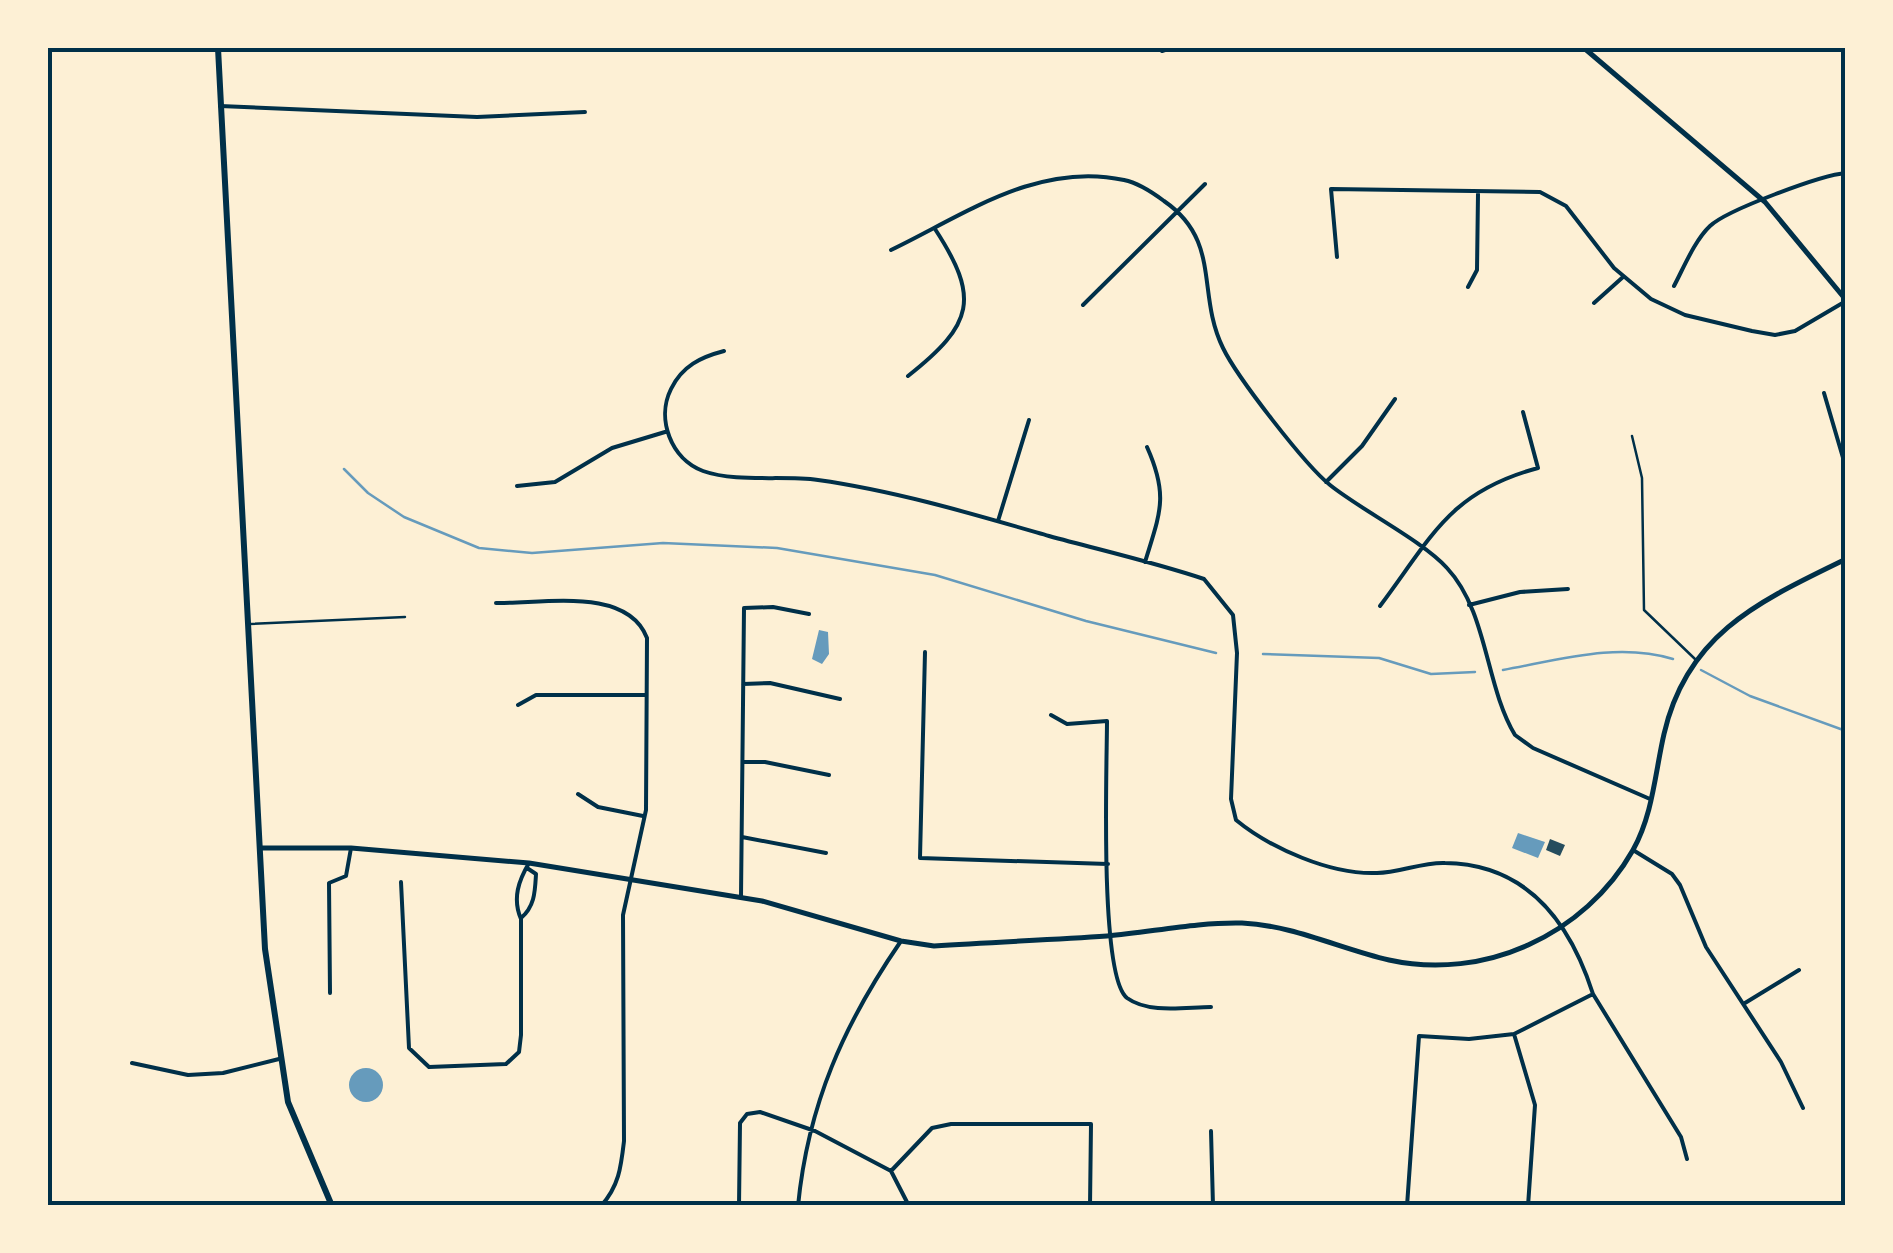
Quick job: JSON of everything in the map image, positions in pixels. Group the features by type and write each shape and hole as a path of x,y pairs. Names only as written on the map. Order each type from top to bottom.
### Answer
{"main road":[{"path":"218,48 257,848 288,1102 332,1206"}],"street":[{"path":"1162,51 1171,48"},
{"path":"1337,258 1331,189 1478,194 1522,189 1566,206 1623,277 1651,299 1685,315 1775,335 1796,331 1846,301 1765,202 1584,48"},
{"path":"220,106 477,117 585,112"},
{"path":"1674,286 1709,226 1740,208 1765,202 1808,180 1846,173"},
{"path":"891,250 1027,182 1124,180 1148,190 1177,210 1191,222 1202,250 1210,321 1225,354 1326,482 1448,568 1468,605 1515,735 1532,748 1652,799"},
{"path":"1083,305 1204,184"},
{"path":"1468,287 1477,270 1478,194"},
{"path":"908,376 963,317 965,301 959,266 935,228"},
{"path":"1594,303 1623,277"},
{"path":"724,351 702,356 680,374 669,392 664,416 666,431 687,462 705,472 818,480 998,521 1204,579 1234,616 1237,650 1232,799 1236,820 1274,844 1354,872 1379,874 1443,862 1490,872 1536,891 1562,928 1592,994 1681,1137 1687,1160"},
{"path":"1824,393 1846,468"},
{"path":"1326,482 1362,446 1395,399"},
{"path":"1380,606 1442,522 1472,492 1538,468 1522,412"},
{"path":"998,521 1029,420"},
{"path":"517,486 555,482 612,448 666,431"},
{"path":"1145,562 1164,497 1162,479 1147,448"},
{"path":"257,848 351,848 632,878 741,897 901,941 934,946 1248,924 1387,959 1436,965 1488,960 1518,951 1562,928 1609,885 1633,850 1652,799 1670,706 1696,660 1728,623 1846,558"},
{"path":"1468,605 1520,592 1568,589"},
{"path":"496,604 612,605 624,610 648,638 645,816 623,914 624,1141 620,1172 612,1193 601,1206"},
{"path":"741,897 744,608 773,607 809,614"},
{"path":"925,652 920,858 1108,864"},
{"path":"743,684 770,683 840,699"},
{"path":"518,705 536,695 647,695"},
{"path":"1052,715 1066,724 1107,721 1109,936 1115,978 1130,1000 1147,1006 1211,1007"},
{"path":"742,762 765,762 829,775"},
{"path":"578,794 598,807 645,816"},
{"path":"742,837 826,853"},
{"path":"330,992 328,883 346,876 351,848"},
{"path":"1633,850 1672,874 1680,884 1706,947 1745,1003 1803,1108"},
{"path":"521,918 531,910 535,889 536,874 528,865"},
{"path":"401,882 409,1048 429,1067 506,1064 519,1052 521,918 517,909 519,876 528,865"},
{"path":"798,1206 808,1128 858,1003 901,941"},
{"path":"1745,1003 1799,970"},
{"path":"1407,1206 1419,1036 1469,1039 1514,1034 1592,994"},
{"path":"1514,1034 1535,1105 1528,1206"},
{"path":"132,1063 188,1076 223,1073 280,1058"},
{"path":"739,1206 740,1123 747,1114 760,1112 808,1128 891,1170 909,1206"},
{"path":"891,1170 932,1128 951,1124 1091,1124 1090,1206"},
{"path":"1210,1132 1213,1206"}],"lane":[{"path":"1632,436 1642,478 1644,610 1696,660"},
{"path":"248,624 404,617"}],"water":[{"path":"819,630 828,632 829,654 822,664 812,659"},
{"path":"1518,833 1545,842 1538,858 1512,848"},
{"path":"366,1068 378,1073 383,1085 378,1097 366,1102 354,1097 349,1085 354,1073"}],"building":[{"path":"1550,839 1565,845 1560,856 1546,850"}],"waterway":[{"path":"344,469 368,493 404,517 479,548 532,553 663,543 777,548 935,575 1086,621 1216,653"},
{"path":"1503,670 1609,652 1673,659"},
{"path":"1263,654 1379,658 1431,674 1475,672"},
{"path":"1701,670 1750,696 1846,731"}]}
